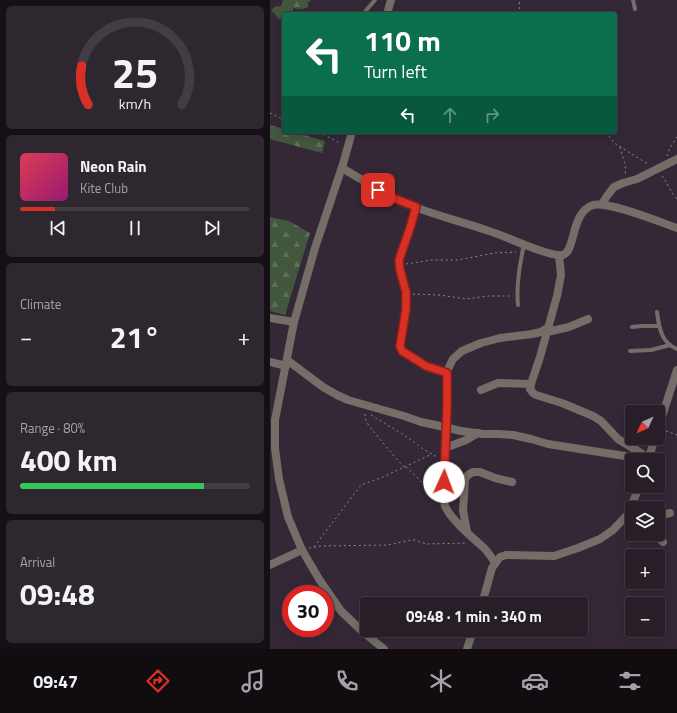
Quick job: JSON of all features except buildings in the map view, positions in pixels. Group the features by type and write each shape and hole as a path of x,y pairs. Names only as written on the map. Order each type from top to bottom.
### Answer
{"street":[{"path":"388,12 391,0"},
{"path":"351,134 342,168 315,248 294,322 275,420 275,448 279,479 288,517 303,550 319,579 341,611 384,649"},
{"path":"602,204 614,187 637,179 677,159"},
{"path":"342,168 391,197 431,213 486,230 543,252 563,255 566,253 569,249 578,220 583,212 593,205 602,204 617,207 677,228"},
{"path":"559,254 561,275 557,296 530,389 536,395 593,416 601,421 618,439 641,453"},
{"path":"270,318 294,322"},
{"path":"495,563 485,549 467,532 445,506 447,371 452,359 462,351 481,343 500,338 570,327 588,319"},
{"path":"270,362 287,363 323,387 348,400 373,406 421,422 478,434 512,435 548,444 625,456"},
{"path":"665,407 677,370"},
{"path":"481,390 498,383 531,384"},
{"path":"445,448 478,434"},
{"path":"467,532 463,510 465,479 468,475 473,472 480,472 495,478 512,482"},
{"path":"665,515 670,514"},
{"path":"484,597 492,568 500,557 506,555 554,556 600,539 625,521"},
{"path":"270,565 303,550"},
{"path":"467,649 471,637"}],"lane":[{"path":"365,12 374,0"},
{"path":"633,0 636,9"},
{"path":"416,207 399,260 406,294 406,309 400,348 402,351 426,366 447,373"},
{"path":"518,305 517,296 524,244"},
{"path":"657,312 659,326 663,337 670,345 677,349"},
{"path":"632,327 659,326"},
{"path":"630,351 651,350 670,345"}],"path":[{"path":"520,0 520,12"},
{"path":"270,113 282,119"},
{"path":"323,134 348,147"},
{"path":"607,134 614,143 620,147 659,168 671,192 677,198"},
{"path":"659,168 677,137"},
{"path":"618,185 624,178 626,172 620,147"},
{"path":"400,265 431,260 458,260 494,253 522,253"},
{"path":"406,294 439,295 466,299 488,296 517,296"},
{"path":"364,410 366,421 369,426 394,456 445,506"},
{"path":"369,414 445,462"},
{"path":"665,431 677,435"},
{"path":"314,547 361,485 383,477 432,454"},
{"path":"303,550 322,546 388,545 411,540 426,544 477,542"}],"green space":[{"path":"283,0 311,1 308,2 308,7 302,9 293,8 293,12 282,12 282,19 279,19 271,10 275,7 281,6"},
{"path":"270,125 282,128 282,134 300,134 325,141 322,153 270,139"},
{"path":"270,217 289,221 310,233 285,315 270,311"}],"route":[{"path":"378,190 416,207 399,260 406,292 406,309 400,348 402,351 426,366 437,371 447,373 444,482"}]}
